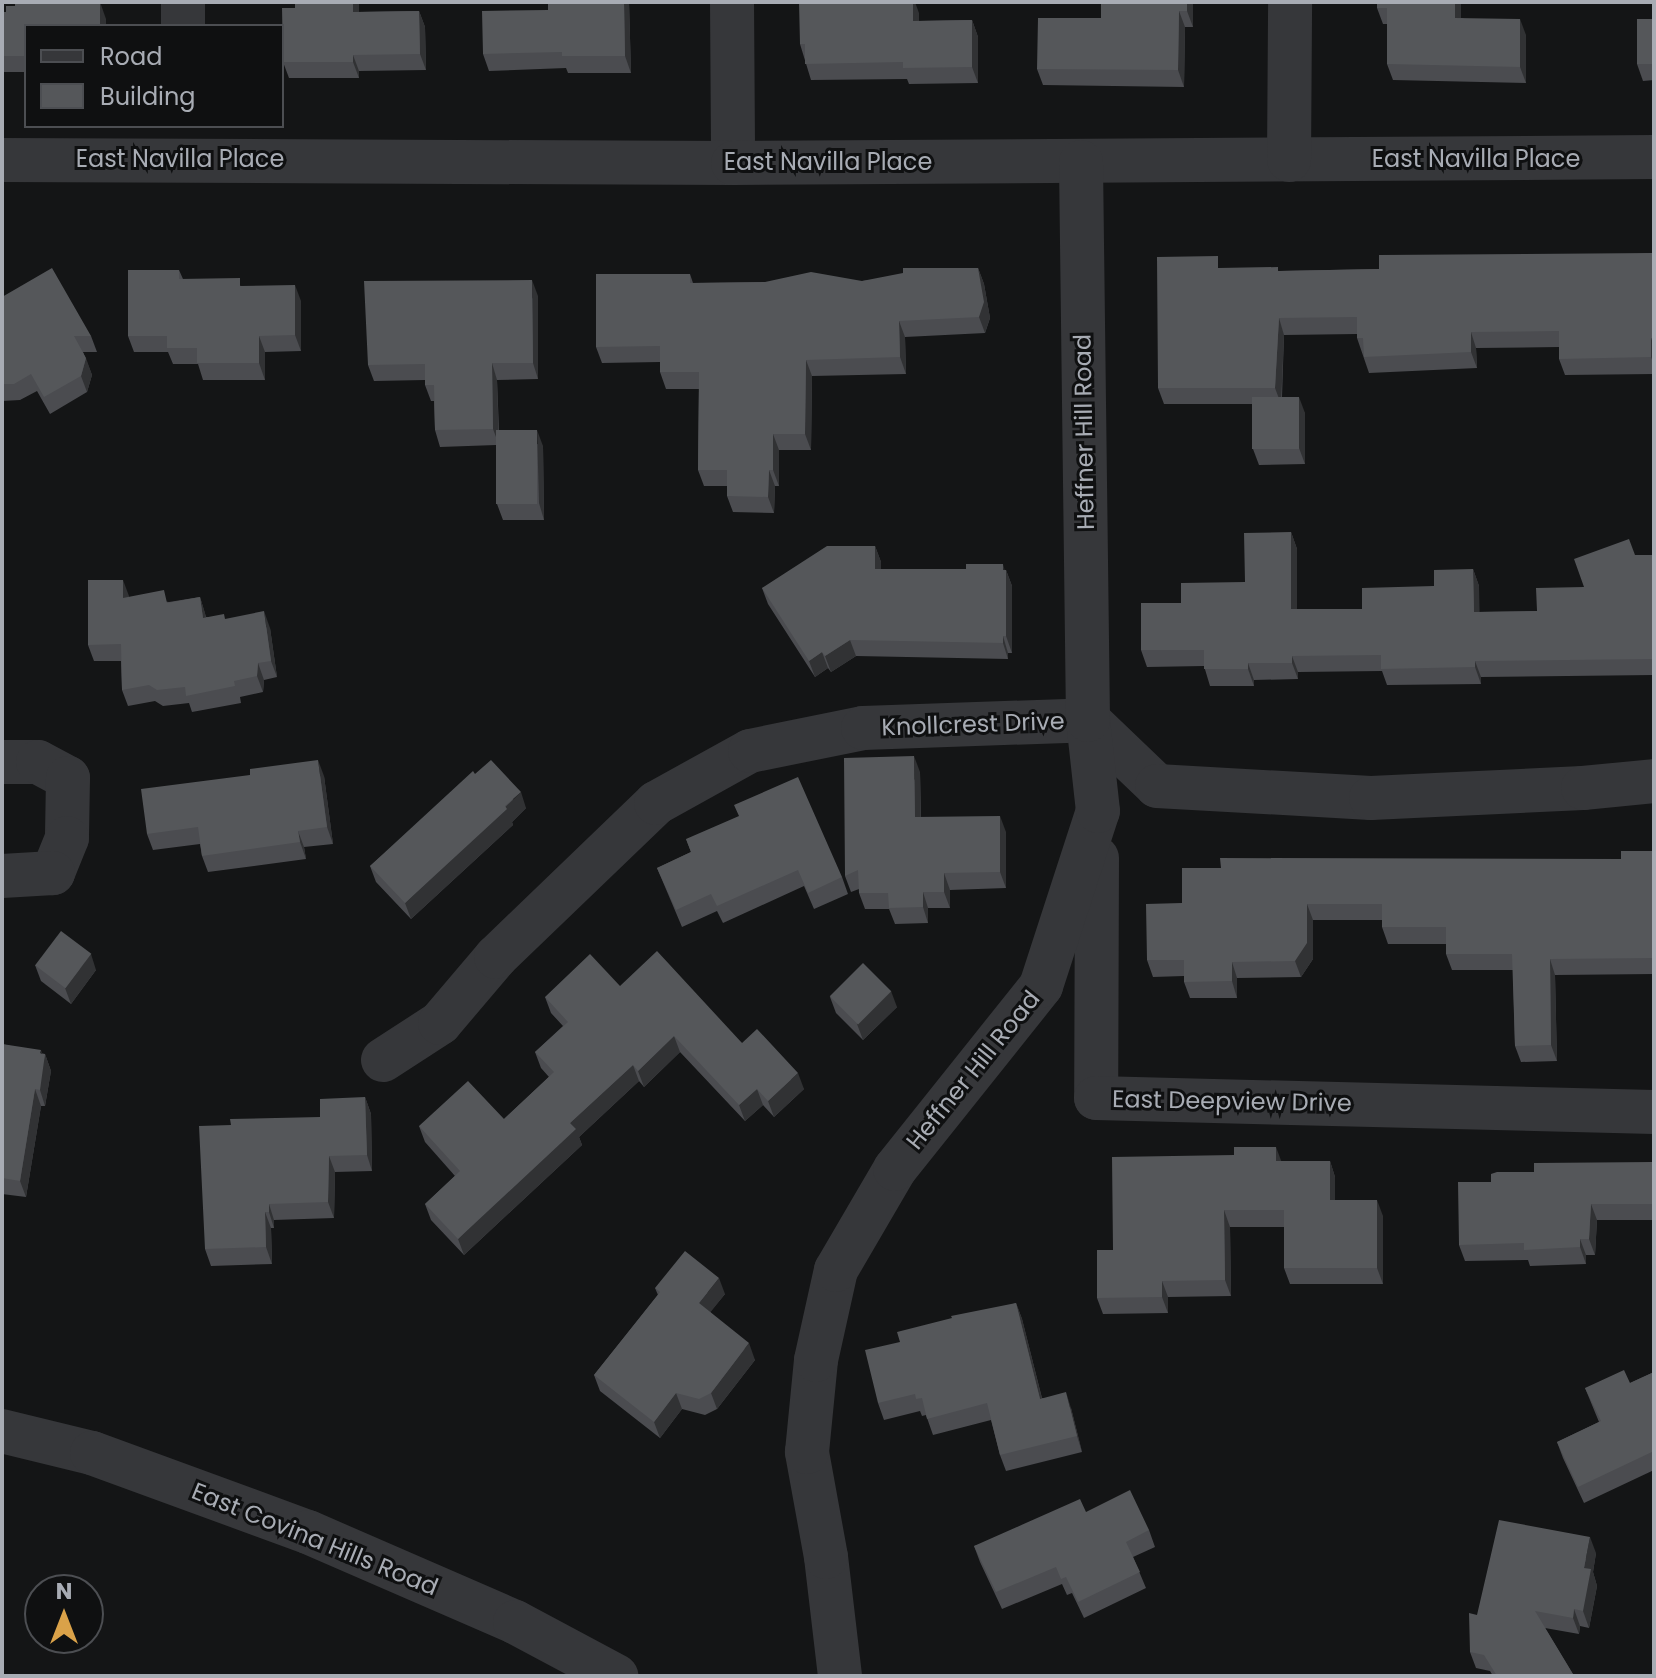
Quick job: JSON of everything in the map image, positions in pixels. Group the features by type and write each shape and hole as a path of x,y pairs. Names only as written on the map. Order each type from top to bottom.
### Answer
{"street":[{"path":"183,2 183,24"},
{"path":"732,2 733,163"},
{"path":"1289,160 1290,2"},
{"name":"East Navilla Place","path":"2,160 182,142 733,163 1654,157"},
{"name":"Heffner Hill Road","path":"840,1676 826,1557 807,1452 816,1360 836,1270 895,1169 1041,986 1098,811 1088,720 1081,162"},
{"name":"Knollcrest Drive","path":"383,1060 440,1023 496,957 656,803 750,751 863,728 1088,720 1157,786 1371,798 1583,788 1654,781"},
{"path":"2,762 38,762 68,778 67,838 53,873 2,876"},
{"name":"East Deepview Drive","path":"1098,811 1096,1098 1654,1112"},
{"name":"East Covina Hills Road","path":"2,1431 92,1453 308,1532 515,1622 616,1676"}],"building":[{"path":"15,2 100,2 100,24 24,24 24,56 2,56 2,12 6,12 6,6 15,6"},
{"path":"295,2 353,2 353,12 419,11 420,54 353,55 353,62 284,62 282,8 295,8"},
{"path":"548,2 624,2 625,56 562,56 562,52 483,54 482,11 548,10"},
{"path":"799,2 913,2 913,21 972,20 972,67 903,68 903,62 805,64 805,44 800,44"},
{"path":"1101,2 1187,2 1187,11 1179,11 1178,70 1037,69 1038,18 1101,18"},
{"path":"1377,2 1455,2 1455,18 1520,19 1520,67 1387,64 1387,8 1377,8"},
{"path":"1637,19 1654,19 1654,64 1637,64"},
{"path":"1654,253 1654,338 1651,338 1651,357 1559,359 1559,331 1471,332 1471,352 1364,357 1363,338 1357,338 1357,317 1279,318 1275,388 1158,388 1157,257 1218,256 1218,268 1278,267 1278,271 1379,269 1379,255"},
{"path":"52,268 91,336 74,336 86,358 81,376 44,397 31,374 14,384 2,384 2,297"},
{"path":"903,268 978,268 984,302 979,317 899,321 900,357 806,360 805,434 773,434 773,470 769,470 768,497 727,496 727,470 698,470 699,372 660,372 660,346 596,347 596,274 690,274 690,283 765,282 811,272 862,281 903,273"},
{"path":"128,270 179,270 179,279 240,278 240,286 295,285 295,335 259,336 259,363 197,363 197,348 167,348 167,336 128,336"},
{"path":"532,280 533,363 492,363 493,429 435,430 434,385 425,385 425,364 368,365 364,281"},
{"path":"1252,397 1299,397 1299,449 1252,449"},
{"path":"496,430 537,430 537,504 496,504"},
{"path":"1291,532 1291,609 1362,609 1362,588 1434,586 1434,570 1473,569 1474,612 1537,611 1536,588 1584,587 1574,559 1629,539 1635,555 1654,555 1654,659 1475,661 1475,667 1381,669 1381,655 1292,656 1292,663 1248,663 1248,669 1204,669 1204,650 1141,650 1141,603 1181,603 1181,583 1245,582 1244,533"},
{"path":"827,546 875,546 875,569 966,569 966,564 1003,564 1003,570 1006,570 1006,636 1003,636 1003,643 850,640 825,656 822,652 809,661 762,588"},
{"path":"88,580 123,580 123,598 164,590 167,603 200,597 203,618 224,614 225,619 264,611 271,661 258,663 257,676 234,681 235,686 186,696 185,687 157,690 149,685 122,690 121,644 88,645"},
{"path":"914,756 915,817 1000,816 1000,872 944,873 944,892 923,892 923,907 889,908 888,893 859,893 858,870 845,876 844,758"},
{"path":"318,760 327,827 298,831 300,842 202,856 198,827 147,834 141,789 250,775 250,769"},
{"path":"491,760 521,792 505,806 507,809 405,903 370,866 473,771 475,774"},
{"path":"798,777 842,877 808,893 798,870 717,906 711,894 676,910 657,868 691,852 686,839 739,816 734,805"},
{"path":"1621,851 1654,851 1654,958 1550,959 1551,1045 1515,1046 1512,954 1446,954 1446,927 1382,927 1382,904 1307,904 1307,943 1295,961 1232,962 1232,981 1184,982 1184,960 1147,960 1146,904 1182,903 1182,868 1221,868 1220,858 1621,859"},
{"path":"61,931 91,954 65,988 35,965"},
{"path":"657,951 742,1043 757,1029 798,1073 768,1101 757,1089 739,1105 674,1036 638,1071 633,1065 570,1123 576,1129 458,1239 425,1204 460,1171 419,1126 468,1081 504,1119 554,1072 535,1052 568,1022 545,997 590,954 620,986"},
{"path":"863,963 891,991 858,1025 830,996"},
{"path":"2,1044 41,1050 40,1054 45,1054 40,1090 35,1089 20,1181 2,1178"},
{"path":"365,1097 367,1155 329,1156 328,1202 269,1204 269,1212 265,1212 266,1247 205,1249 199,1126 231,1125 230,1119 320,1117 320,1099"},
{"path":"1234,1147 1276,1147 1276,1161 1330,1161 1330,1200 1377,1200 1377,1268 1284,1268 1284,1210 1224,1210 1225,1280 1162,1281 1162,1297 1097,1298 1097,1250 1113,1250 1112,1157 1234,1155"},
{"path":"1654,1162 1654,1204 1591,1204 1589,1239 1580,1239 1580,1247 1524,1250 1524,1243 1459,1245 1458,1182 1491,1182 1491,1174 1497,1172 1534,1172 1534,1163"},
{"path":"685,1251 719,1278 699,1303 749,1343 711,1393 699,1399 676,1393 654,1422 594,1375 660,1292 655,1288"},
{"path":"1016,1303 1040,1399 1066,1392 1077,1436 1000,1455 987,1403 927,1419 922,1398 916,1399 915,1394 878,1403 865,1350 900,1342 897,1332 951,1316"},
{"path":"1624,1370 1630,1383 1654,1372 1654,1451 1578,1487 1557,1442 1601,1421 1585,1388"},
{"path":"1130,1490 1149,1530 1126,1542 1140,1572 1078,1602 1066,1577 1061,1579 1056,1567 996,1592 974,1546 1080,1499 1086,1512"},
{"path":"1499,1520 1590,1537 1584,1568 1591,1569 1583,1611 1574,1609 1573,1618 1535,1611 1573,1674 1570,1676 1497,1676 1484,1655 1470,1652 1469,1613 1477,1615"}]}
